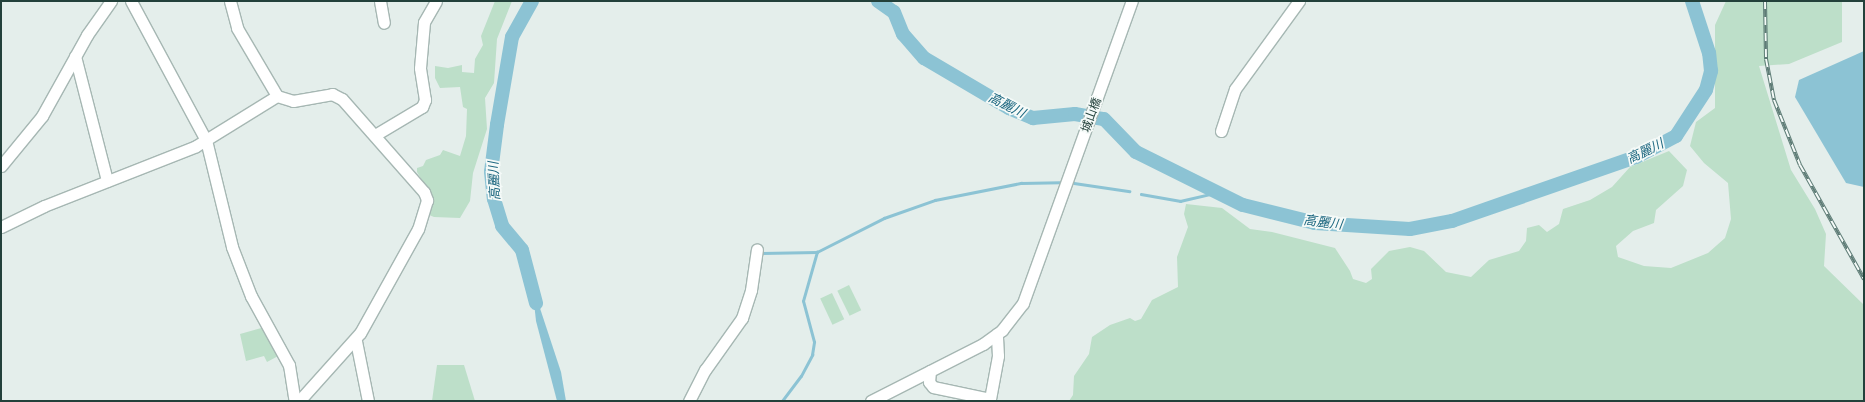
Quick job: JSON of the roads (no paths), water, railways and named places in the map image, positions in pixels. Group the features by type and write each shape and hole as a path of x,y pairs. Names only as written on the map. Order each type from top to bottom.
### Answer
{"street":[{"path":"1,166 42,116 100,14 112,1"},
{"path":"131,1 206,140 232,247 251,296 289,365 295,401"},
{"path":"230,1 237,28 276,96 293,101 332,94 338,97 375,135 424,192 427,200 418,229 356,341 331,364 299,401"},
{"path":"380,1 384,23"},
{"path":"375,135 422,107 425,100 420,68 424,22 436,1"},
{"name":"城山橋","path":"871,401 930,371 996,334 1023,303 1132,1"},
{"path":"1221,131 1235,89 1299,1"},
{"path":"75,56 107,181"},
{"path":"1,227 44,206 206,140 276,96"},
{"path":"690,401 705,370 742,318 747,307 757,249"},
{"path":"930,371 929,382 933,388 990,399 998,356 996,334"},
{"path":"356,341 368,401"}],"water":[{"path":"1864,51 1864,187 1846,183 1795,97 1799,80"},
{"path":"532,284 561,372 566,401 557,401 536,321"}],"waterway":[{"name":"高麗川","path":"532,1 512,37 497,125 491,172 494,199 502,226 522,250 536,303"},
{"name":"高麗川","path":"878,1 894,12 903,34 924,58 1009,108 1033,118 1075,114 1104,119 1136,152 1243,205 1315,223 1410,229 1452,221 1636,157 1676,136 1706,90 1711,71 1709,53 1692,1"},
{"path":"761,253 817,252 884,218 935,200 1021,183 1060,182"},
{"path":"1074,183 1129,191"},
{"path":"1141,194 1180,201 1218,192"},
{"path":"782,401 801,376 812,355 814,342 803,301 817,252"}],"railway":[{"path":"1765,1 1766,59 1774,100 1800,165 1864,279"}]}
